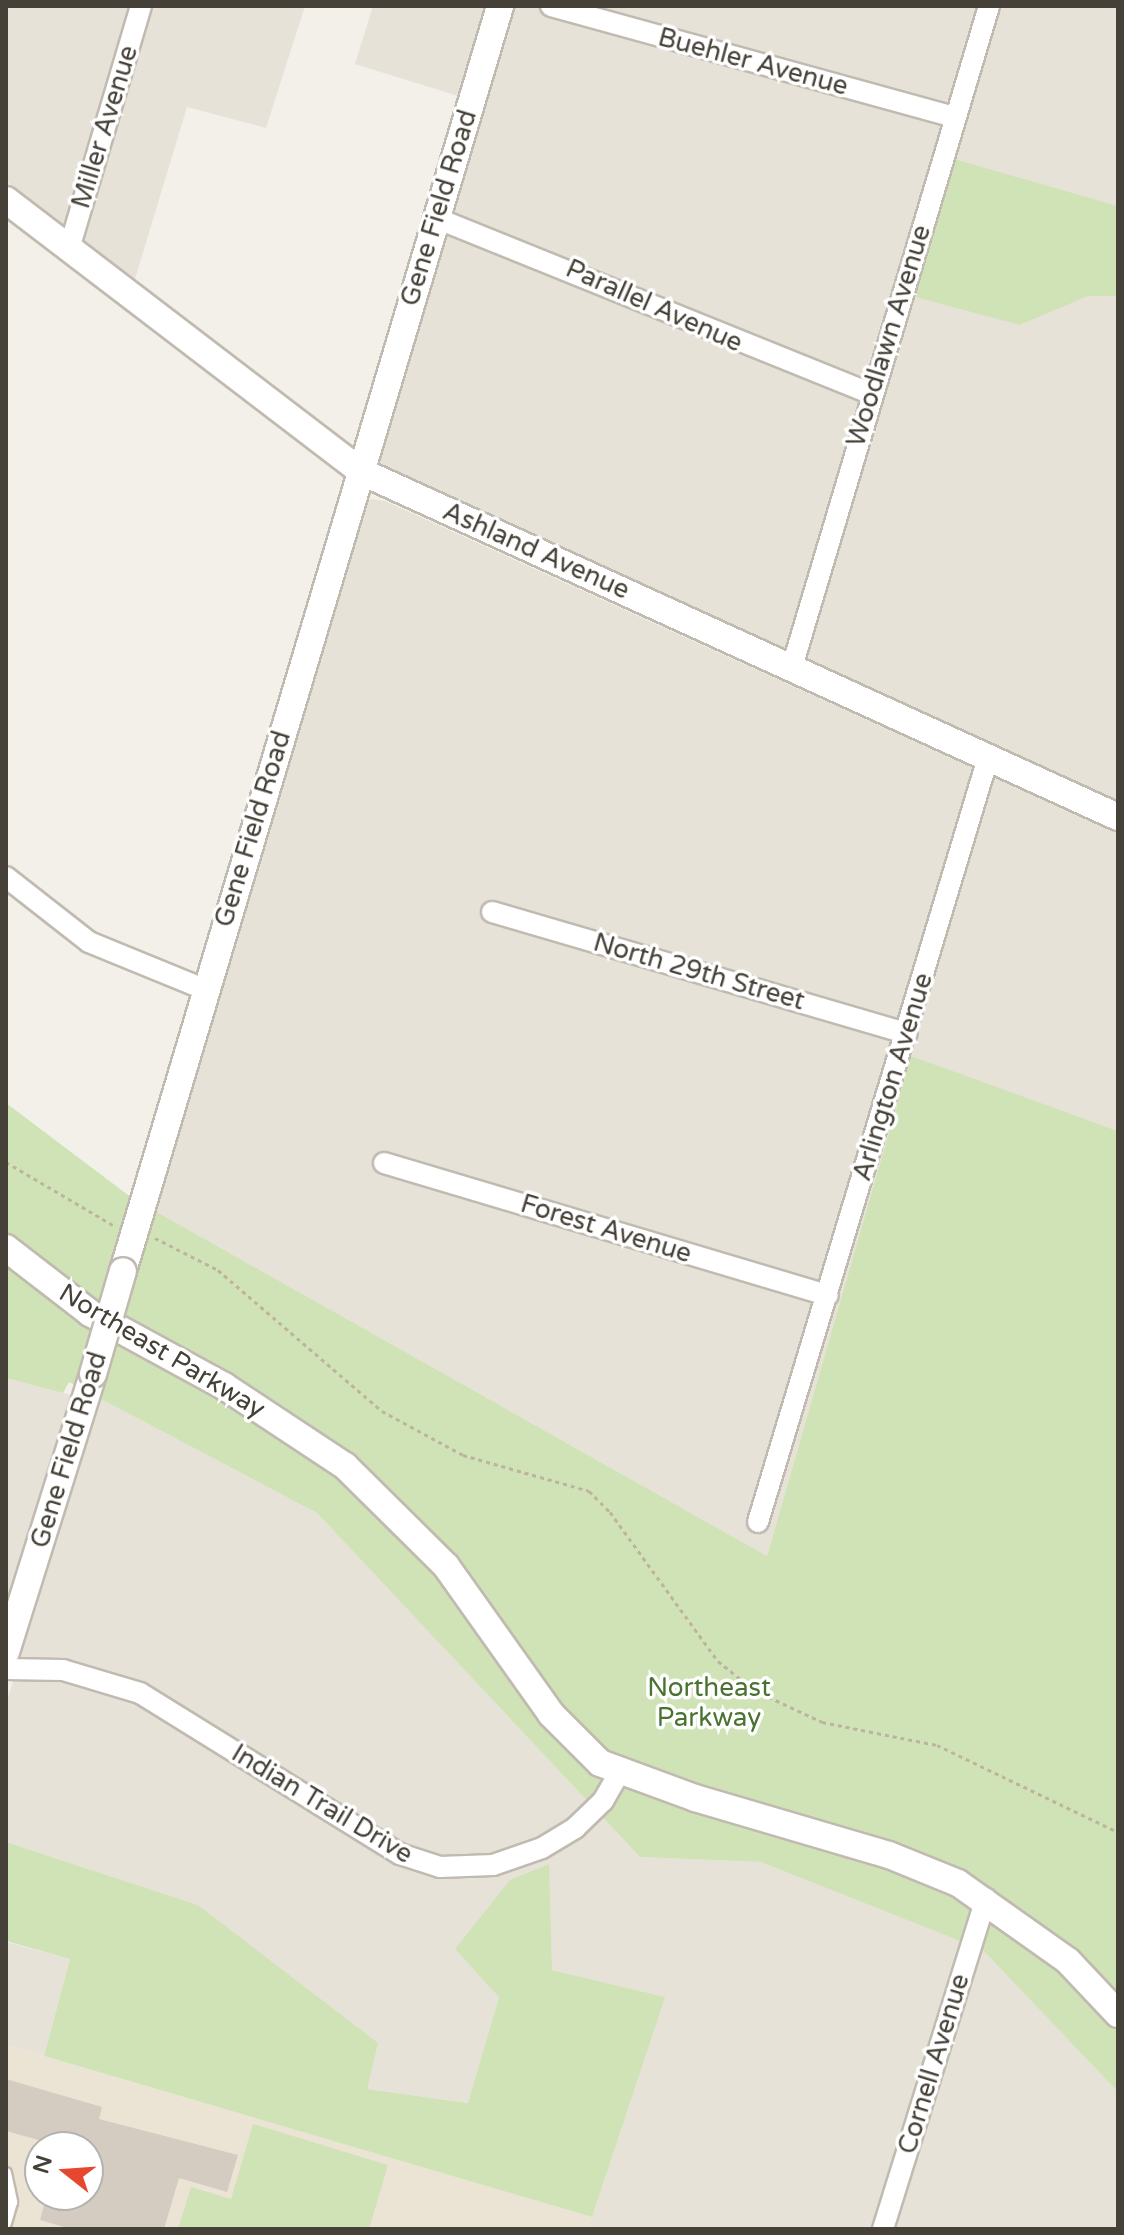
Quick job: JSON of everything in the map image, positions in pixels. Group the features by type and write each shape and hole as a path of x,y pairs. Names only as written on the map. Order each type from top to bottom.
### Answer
{"street":[{"name":"Miller Avenue","path":"69,249 141,6"},
{"name":"Gene Field Road","path":"6,1652 93,1374 500,6"},
{"name":"Buehler Avenue","path":"551,6 955,117"},
{"name":"Woodlawn Avenue","path":"792,667 989,6"},
{"name":"Ashland Avenue","path":"6,200 360,471 1118,817"},
{"name":"Parallel Avenue","path":"436,218 872,394"},
{"name":"Arlington Avenue","path":"758,1522 988,758"},
{"path":"6,877 89,942 206,990"},
{"name":"North 29th Street","path":"492,912 907,1033"},
{"name":"Forest Avenue","path":"384,1163 828,1295"},
{"name":"Northeast Parkway","path":"6,1248 90,1313 224,1386 345,1466 446,1566 551,1714 600,1763 620,1772 889,1855 986,1899 1068,1961 1118,2014"},
{"name":"Indian Trail Drive","path":"6,1669 63,1670 140,1693 400,1854 440,1867 493,1865 542,1848 594,1810 620,1772"},
{"name":"Cornell Avenue","path":"883,2229 986,1899"}],"lane":[{"path":"6,2173 12,2202 6,2223"}],"path":[{"path":"6,1162 113,1225 135,1231 218,1270 382,1411 463,1455 589,1491 610,1512 718,1661 754,1690 822,1722 937,1745 1118,1832"}],"shaded area":[{"path":"6,6 305,6 266,128 187,107 135,279 6,181"},
{"path":"373,6 485,6 458,96 355,64"},
{"path":"510,6 1118,6 1118,206 955,159 1020,325 1088,295 1118,296 1118,805 381,464 379,455"},
{"path":"371,499 385,501 1118,834 1118,1131 911,1057 767,1556 153,1210 363,508"},
{"path":"6,1378 75,1396 6,1625"},
{"path":"100,1398 317,1513 640,1857 761,1862 984,1950 1118,2092 1118,2229 588,2229 664,1997 552,1970 499,1996 469,2103 367,2089 198,1905 6,1842 6,1704"},
{"path":"6,1942 70,1959 44,2056 6,2045"},
{"path":"6,2045 592,2217 588,2229 6,2229"}],"green space":[{"path":"955,159 1118,206 1118,296 1088,296 1020,325 912,296"},
{"name":"Northeast Parkway","path":"911,1056 1118,1131 1118,2092 983,1950 761,1862 640,1857 317,1513 69,1382 63,1393 6,1378 6,1103 132,1198 767,1556"},
{"path":"6,1842 198,1905 378,2043 367,2089 468,2103 499,1997 455,1949 510,1880 549,1864 552,1970 665,1997 592,2217 44,2056 70,1959 6,1941"},
{"path":"253,2124 388,2165 369,2229 178,2229 191,2187 231,2199"}],"building":[{"path":"6,2079 102,2107 99,2119 238,2155 227,2192 179,2178 164,2229 71,2229 40,2220 43,2211 104,2211 104,2131 24,2131 24,2136 6,2131"}]}
